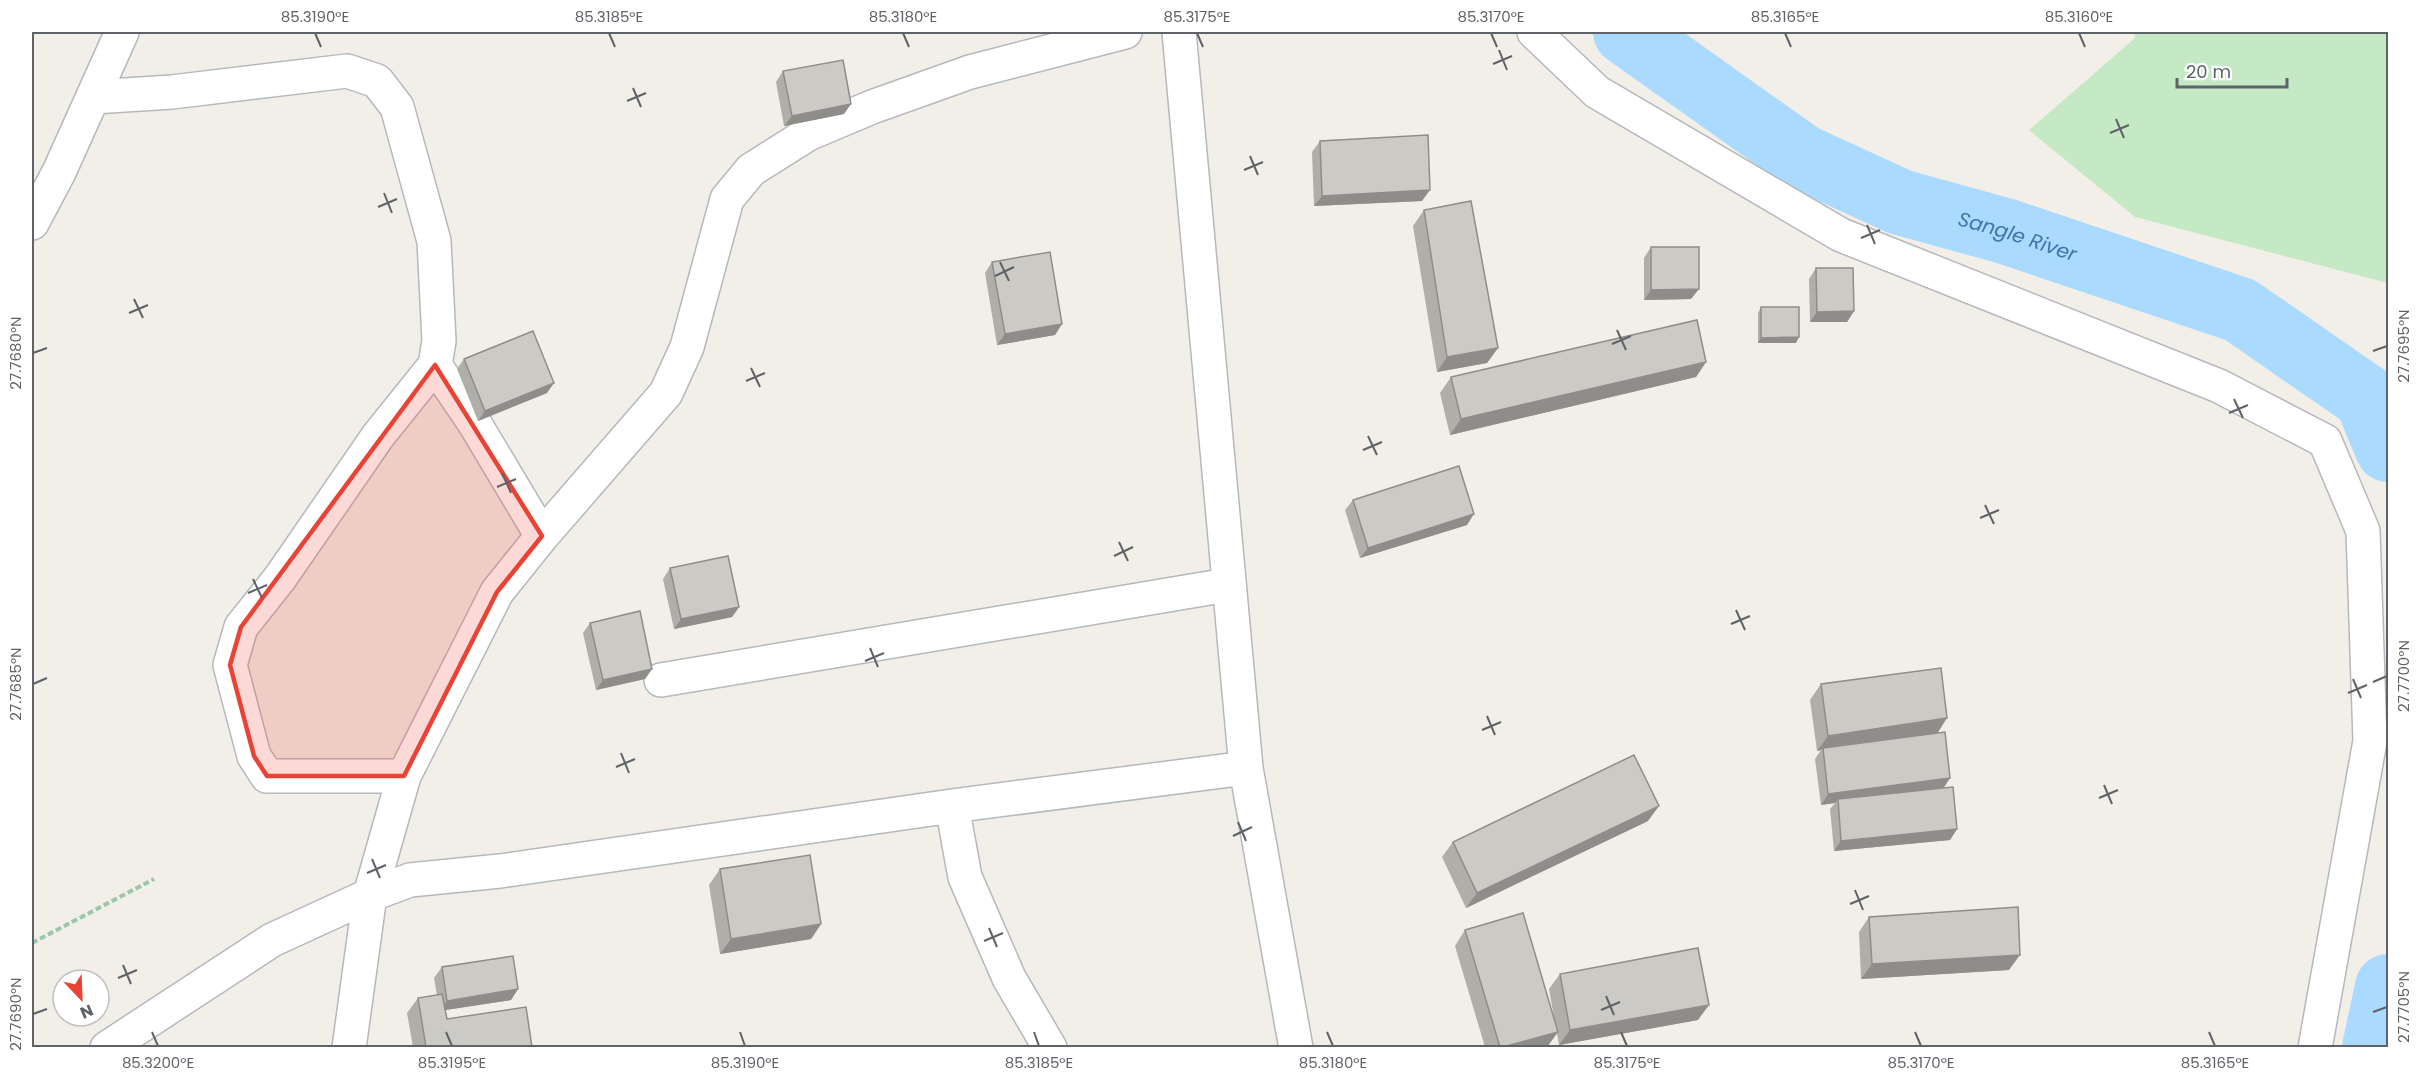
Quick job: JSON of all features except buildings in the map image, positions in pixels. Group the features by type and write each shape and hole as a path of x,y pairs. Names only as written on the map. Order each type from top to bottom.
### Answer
{"street":[{"path":"32,223 59,172 122,32"},
{"path":"349,1047 370,895 404,776 497,592 542,536 666,393 687,347 727,199 751,170 808,134 872,107 970,72 1125,32"},
{"path":"1179,32 1227,585 1246,768 1296,1047"},
{"path":"1534,32 1597,92 1841,235 2219,386 2325,441 2363,531 2370,741 2315,1047"},
{"path":"93,97 172,92 347,71 377,81 397,107 434,242 439,341 435,365 378,436 280,578 241,627 230,665 254,756 267,776 404,776"},
{"path":"435,365 463,406 542,536"},
{"path":"661,680 1227,585"},
{"path":"107,1047 272,940 370,895 410,880 500,871 952,806 1246,768"},
{"path":"952,806 965,877 1009,978 1050,1047"}],"path":[{"path":"32,943 154,879"}],"highlighted area":[{"path":"435,365 542,536 497,592 404,776 267,776 254,756 230,665 241,627"}],"green space":[{"path":"2134,32 2388,32 2388,283 2135,217 2029,130 2135,38"}],"waterway":[{"name":"Sangle River","path":"1626,32 1802,157 1900,202 2005,231 2240,310 2367,398 2388,449"},
{"name":"Sangle River","path":"2375,1048 2388,987"}]}
